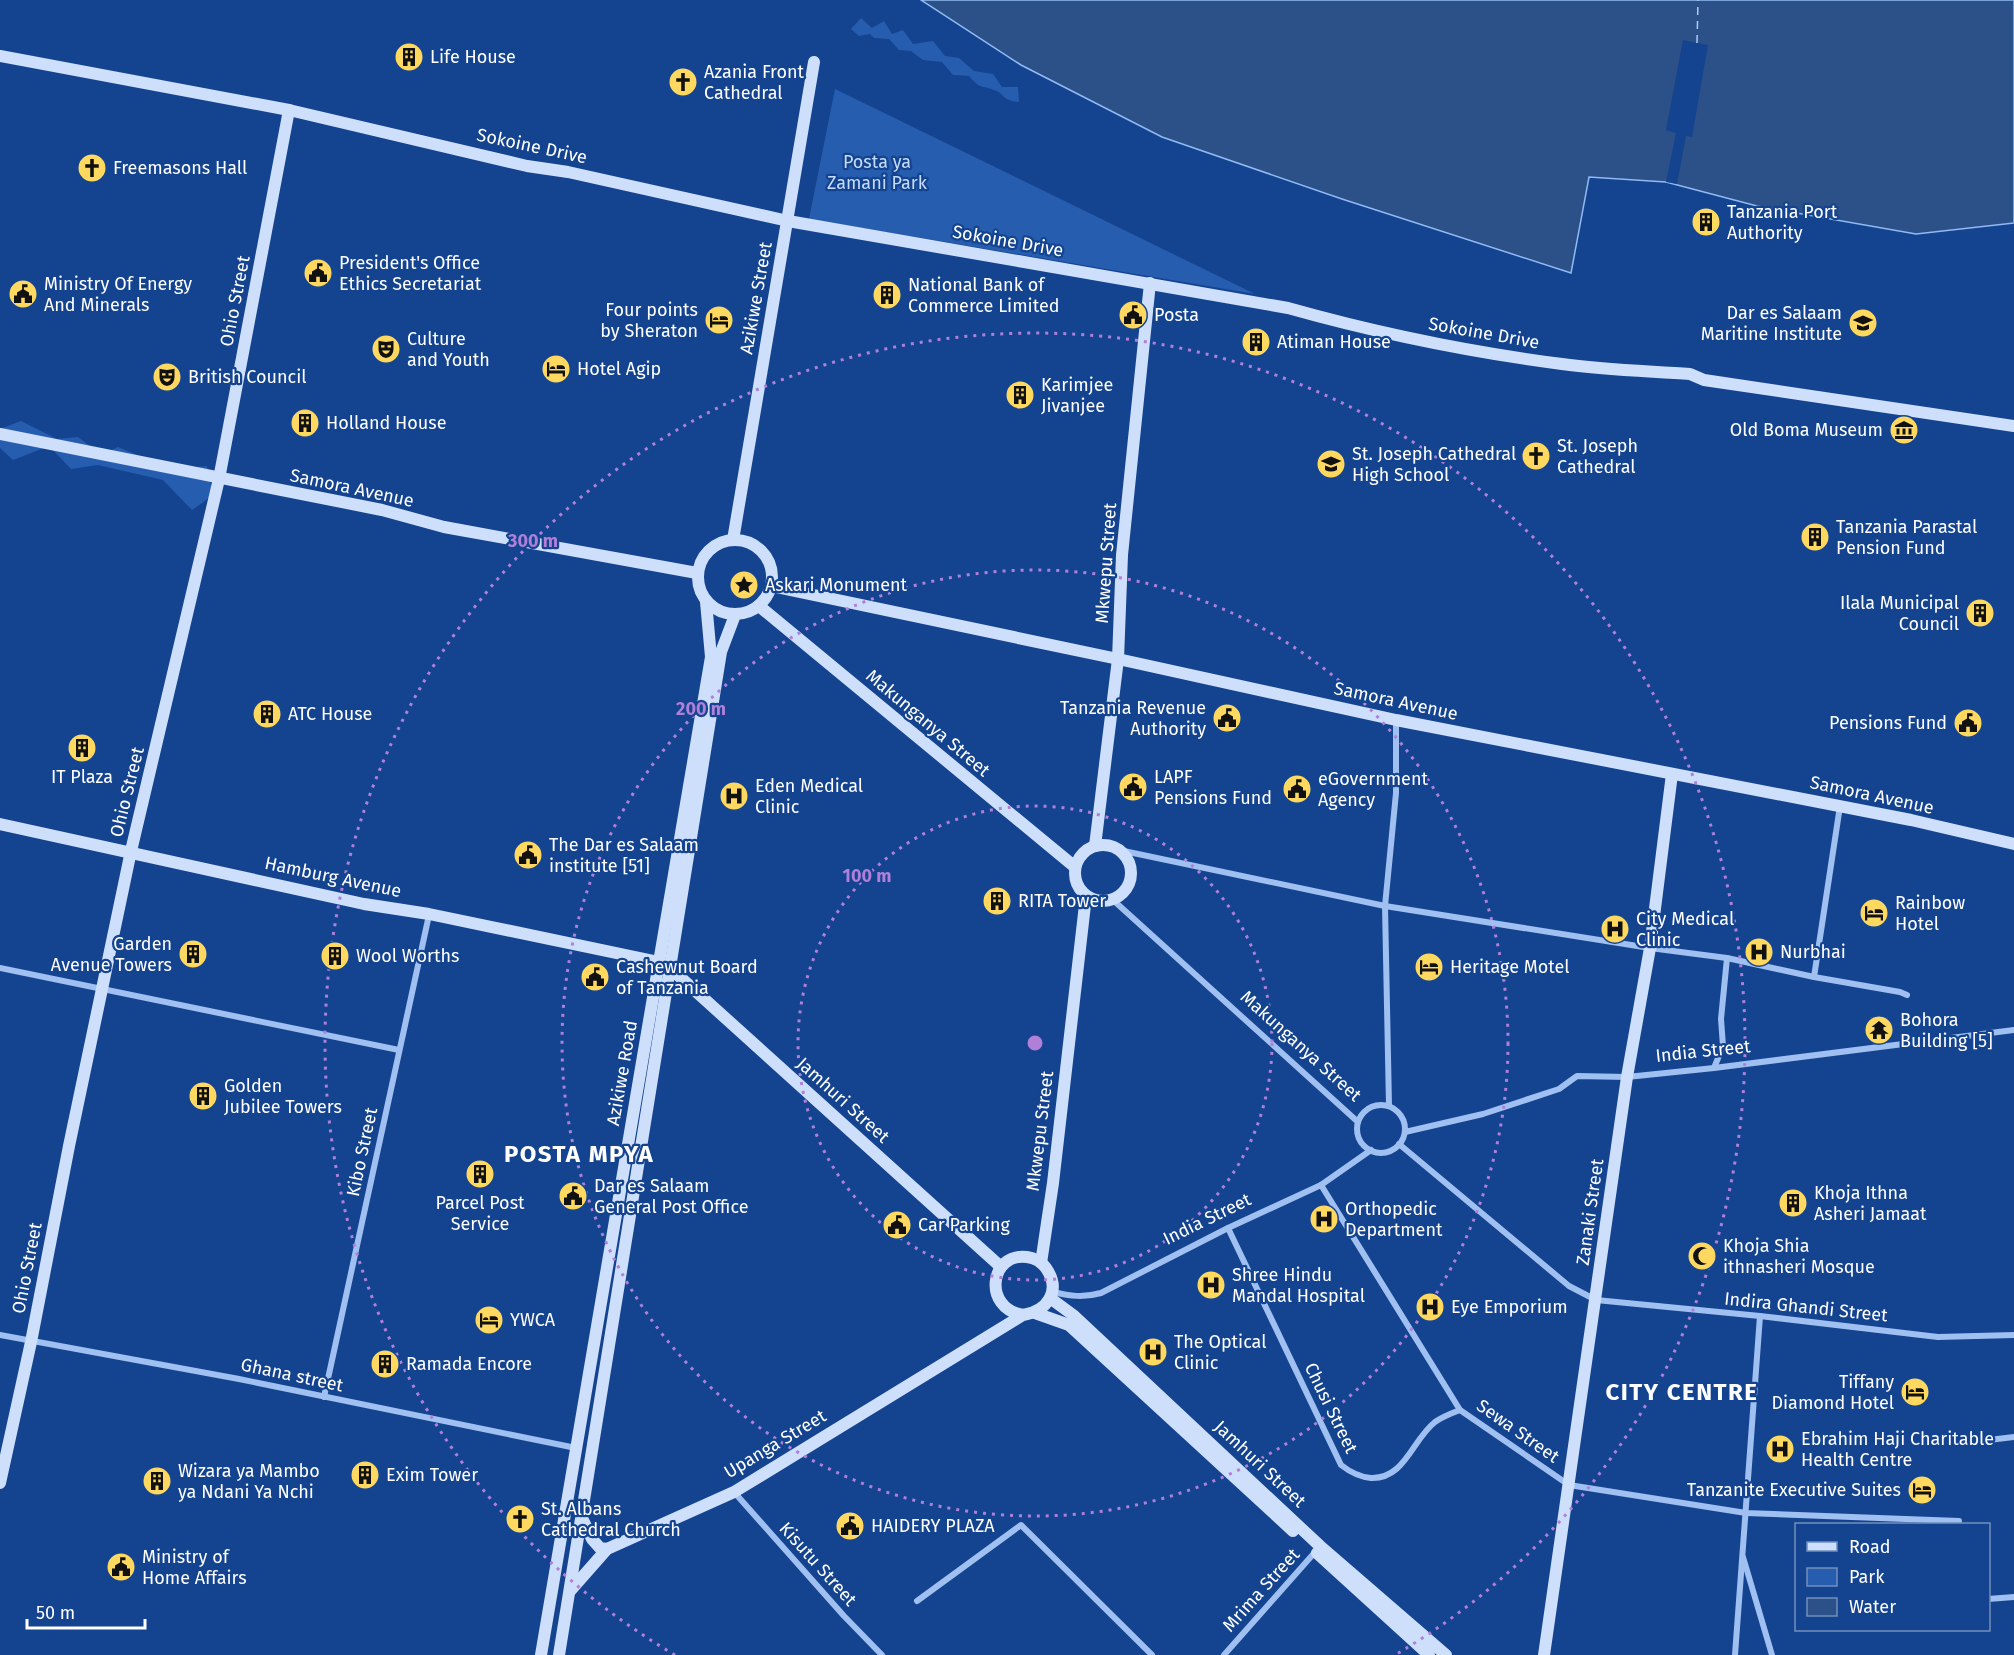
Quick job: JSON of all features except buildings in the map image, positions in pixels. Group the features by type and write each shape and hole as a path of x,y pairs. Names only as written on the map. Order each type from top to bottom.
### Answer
{"street":[{"name":"Sokoine Drive","path":"0,56 289,110 527,166 590,177 788,221 1288,308 1361,328 1563,364 1690,374 1704,380 2014,426"},
{"name":"Azikiwe Street","path":"733,540 814,62"},
{"name":"Ohio Street","path":"0,1483 131,851 219,479 289,110"},
{"name":"Mkwepu Street","path":"1095,846 1118,659 1122,555 1150,283"},
{"name":"Samora Avenue","path":"0,434 382,510 444,527 697,573"},
{"path":"733,540 751,543 761,551 769,561 773,573 768,596 759,606 748,613 735,615 724,614 706,602 700,593 697,573 706,552 715,545 733,540"},
{"name":"Samora Avenue","path":"771,586 1396,720 1840,806 2014,844"},
{"name":"Azikiwe Road","path":"559,1655 582,1518 711,657 706,602"},
{"name":"Makunganya Street","path":"759,606 1075,867"},
{"name":"Azikiwe Road","path":"541,1655 721,652 735,615"},
{"path":"1389,1106 1385,906 1396,793 1396,720"},
{"name":"Zanaki Street","path":"1544,1655 1627,1077 1650,948 1672,774"},
{"path":"1814,977 1840,806"},
{"name":"Hamburg Avenue","path":"0,824 364,904 429,914 664,965"},
{"path":"1075,867 1082,853 1104,844 1119,850 1385,906 1727,958 1907,995"},
{"path":"1086,896 1099,901 1113,900 1126,891 1132,873 1126,856 1119,850"},
{"name":"Mkwepu Street","path":"1041,1263 1053,1183 1086,896 1076,883 1075,867"},
{"name":"Makunganya Street","path":"1113,900 1358,1122"},
{"name":"Kibo Street","path":"324,1397 429,914"},
{"path":"1714,1068 1724,1046 1720,1020 1727,958"},
{"name":"Jamhuri Street","path":"664,965 1001,1267"},
{"path":"0,968 399,1050"},
{"name":"India Street","path":"1405,1132 1483,1114 1559,1089 1577,1076 1627,1077 1714,1068 2014,1030"},
{"path":"1376,1105 1389,1106 1395,1109 1403,1119 1405,1132 1395,1148 1383,1152 1371,1150 1359,1138 1358,1122 1365,1111 1376,1105"},
{"path":"1399,1144 1569,1286 1596,1300"},
{"name":"India Street","path":"1051,1295 1074,1297 1101,1293 1228,1228 1321,1185 1371,1150"},
{"name":"Sewa Street","path":"1321,1185 1460,1410 1569,1485"},
{"name":"Chusi Street","path":"1228,1228 1341,1465 1350,1472 1364,1477 1383,1478 1393,1473 1435,1422 1460,1410"},
{"path":"1021,1256 1033,1258 1045,1266 1052,1278 1051,1295 1043,1307 1029,1314 1015,1313 1002,1305 996,1293 995,1280 1001,1267 1021,1256"},
{"name":"Jamhuri Street","path":"1051,1295 1429,1655"},
{"name":"Indira Ghandi Street","path":"1596,1300 1938,1337 2014,1335"},
{"path":"988,1336 999,1319 1002,1305"},
{"name":"Jamhuri Street","path":"1029,1314 1069,1325 1318,1549 1446,1655"},
{"name":"Upanga Street","path":"550,1605 570,1592 608,1549 734,1492 988,1336 1029,1314"},
{"path":"1735,1655 1760,1316"},
{"name":"Ghana street","path":"0,1335 239,1379 577,1448"},
{"path":"1964,1443 2014,1437"},
{"path":"1569,1485 1746,1513 1959,1521"},
{"name":"Kisutu Street","path":"734,1492 844,1616 882,1655"},
{"path":"582,1518 592,1539 600,1548 608,1549"},
{"path":"917,1601 1021,1525 1152,1655"},
{"name":"Mrima Street","path":"1224,1655 1318,1549"},
{"path":"1742,1554 1772,1655"},
{"path":"1990,1599 2014,1597"},
{"path":"1536,1655 1544,1655"}],"green space":[{"path":"861,18 872,28 884,21 892,34 903,30 913,44 933,41 945,56 959,58 974,71 993,74 1002,87 1018,87 1019,102 1009,100 998,92 978,85 969,76 953,75 942,62 923,60 911,51 899,50 889,39 874,38 870,34 859,36 851,29"},
{"name":"Posta ya Zamani Park","path":"835,89 1255,294 809,219"},
{"path":"21,421 57,439 78,437 102,455 118,447 171,469 207,466 213,495 192,510 163,480 98,465 71,469 49,446 13,460 0,448 0,429"}],"water":[{"path":"921,0 2014,0 2014,223 1916,234 1757,206 1666,182 1589,177 1571,273 1342,199 1162,137 1021,65"}],"pier":[{"path":"1683,40 1708,45 1692,137 1686,136 1677,184 1666,182 1676,133 1666,130"}],"ferry route":[{"path":"1697,43 1698,0"}],"place":[{"name":"Life House","path":"409,57"},
{"name":"Azania Front Cathedral","path":"683,82"},
{"name":"Freemasons Hall","path":"92,168"},
{"name":"Tanzania Port Authority","path":"1706,222"},
{"name":"President's Office Ethics Secretariat","path":"318,273"},
{"name":"Ministry Of Energy And Minerals","path":"23,294"},
{"name":"National Bank of Commerce Limited","path":"887,295"},
{"name":"Posta","path":"1133,315"},
{"name":"Four points by Sheraton","path":"719,320"},
{"name":"Dar es Salaam Maritine Institute","path":"1863,323"},
{"name":"Atiman House","path":"1256,342"},
{"name":"Culture and Youth","path":"386,349"},
{"name":"Hotel Agip","path":"556,369"},
{"name":"British Council","path":"167,377"},
{"name":"Karimjee Jivanjee","path":"1020,395"},
{"name":"Holland House","path":"305,423"},
{"name":"Old Boma Museum","path":"1904,430"},
{"name":"St. Joseph Cathedral","path":"1536,456"},
{"name":"St. Joseph Cathedral High School","path":"1331,464"},
{"name":"Tanzania Parastal Pension Fund","path":"1815,537"},
{"name":"Askari Monument","path":"744,585"},
{"name":"Ilala Municipal Council","path":"1980,613"},
{"name":"ATC House","path":"267,714"},
{"name":"Tanzania Revenue Authority","path":"1227,718"},
{"name":"Pensions Fund","path":"1968,723"},
{"name":"IT Plaza","path":"82,748"},
{"name":"LAPF Pensions Fund","path":"1133,787"},
{"name":"eGovernment Agency","path":"1297,789"},
{"name":"Eden Medical Clinic","path":"734,796"},
{"name":"The Dar es Salaam institute [51]","path":"528,855"},
{"name":"RITA Tower","path":"997,901"},
{"name":"Rainbow Hotel","path":"1874,913"},
{"name":"City Medical Clinic","path":"1615,929"},
{"name":"Nurbhai","path":"1759,952"},
{"name":"Garden Avenue Towers","path":"193,954"},
{"name":"Wool Worths","path":"335,956"},
{"name":"Heritage Motel","path":"1429,967"},
{"name":"Cashewnut Board of Tanzania","path":"595,977"},
{"name":"Bohora Building [5]","path":"1879,1030"},
{"name":"Golden Jubilee Towers","path":"203,1096"},
{"name":"Parcel Post Service","path":"480,1174"},
{"name":"Dar es Salaam General Post Office","path":"573,1196"},
{"name":"Khoja Ithna Asheri Jamaat","path":"1793,1203"},
{"name":"Orthopedic Department","path":"1324,1219"},
{"name":"Car Parking","path":"897,1225"},
{"name":"Khoja Shia ithnasheri Mosque","path":"1702,1256"},
{"name":"Shree Hindu Mandal Hospital","path":"1211,1285"},
{"name":"Eye Emporium","path":"1430,1307"},
{"name":"YWCA","path":"489,1320"},
{"name":"The Optical Clinic","path":"1153,1352"},
{"name":"Ramada Encore","path":"385,1364"},
{"name":"Tiffany Diamond Hotel","path":"1915,1392"},
{"name":"Ebrahim Haji Charitable Health Centre","path":"1780,1449"},
{"name":"Exim Tower","path":"365,1475"},
{"name":"Wizara ya Mambo ya Ndani Ya Nchi","path":"157,1481"},
{"name":"Tanzanite Executive Suites","path":"1922,1490"},
{"name":"St. Albans Cathedral Church","path":"520,1519"},
{"name":"HAIDERY PLAZA","path":"850,1526"},
{"name":"Ministry of Home Affairs","path":"121,1567"}],"district":[{"name":"POSTA MPYA","path":"579,1154"},
{"name":"CITY CENTRE","path":"1682,1392"}]}
